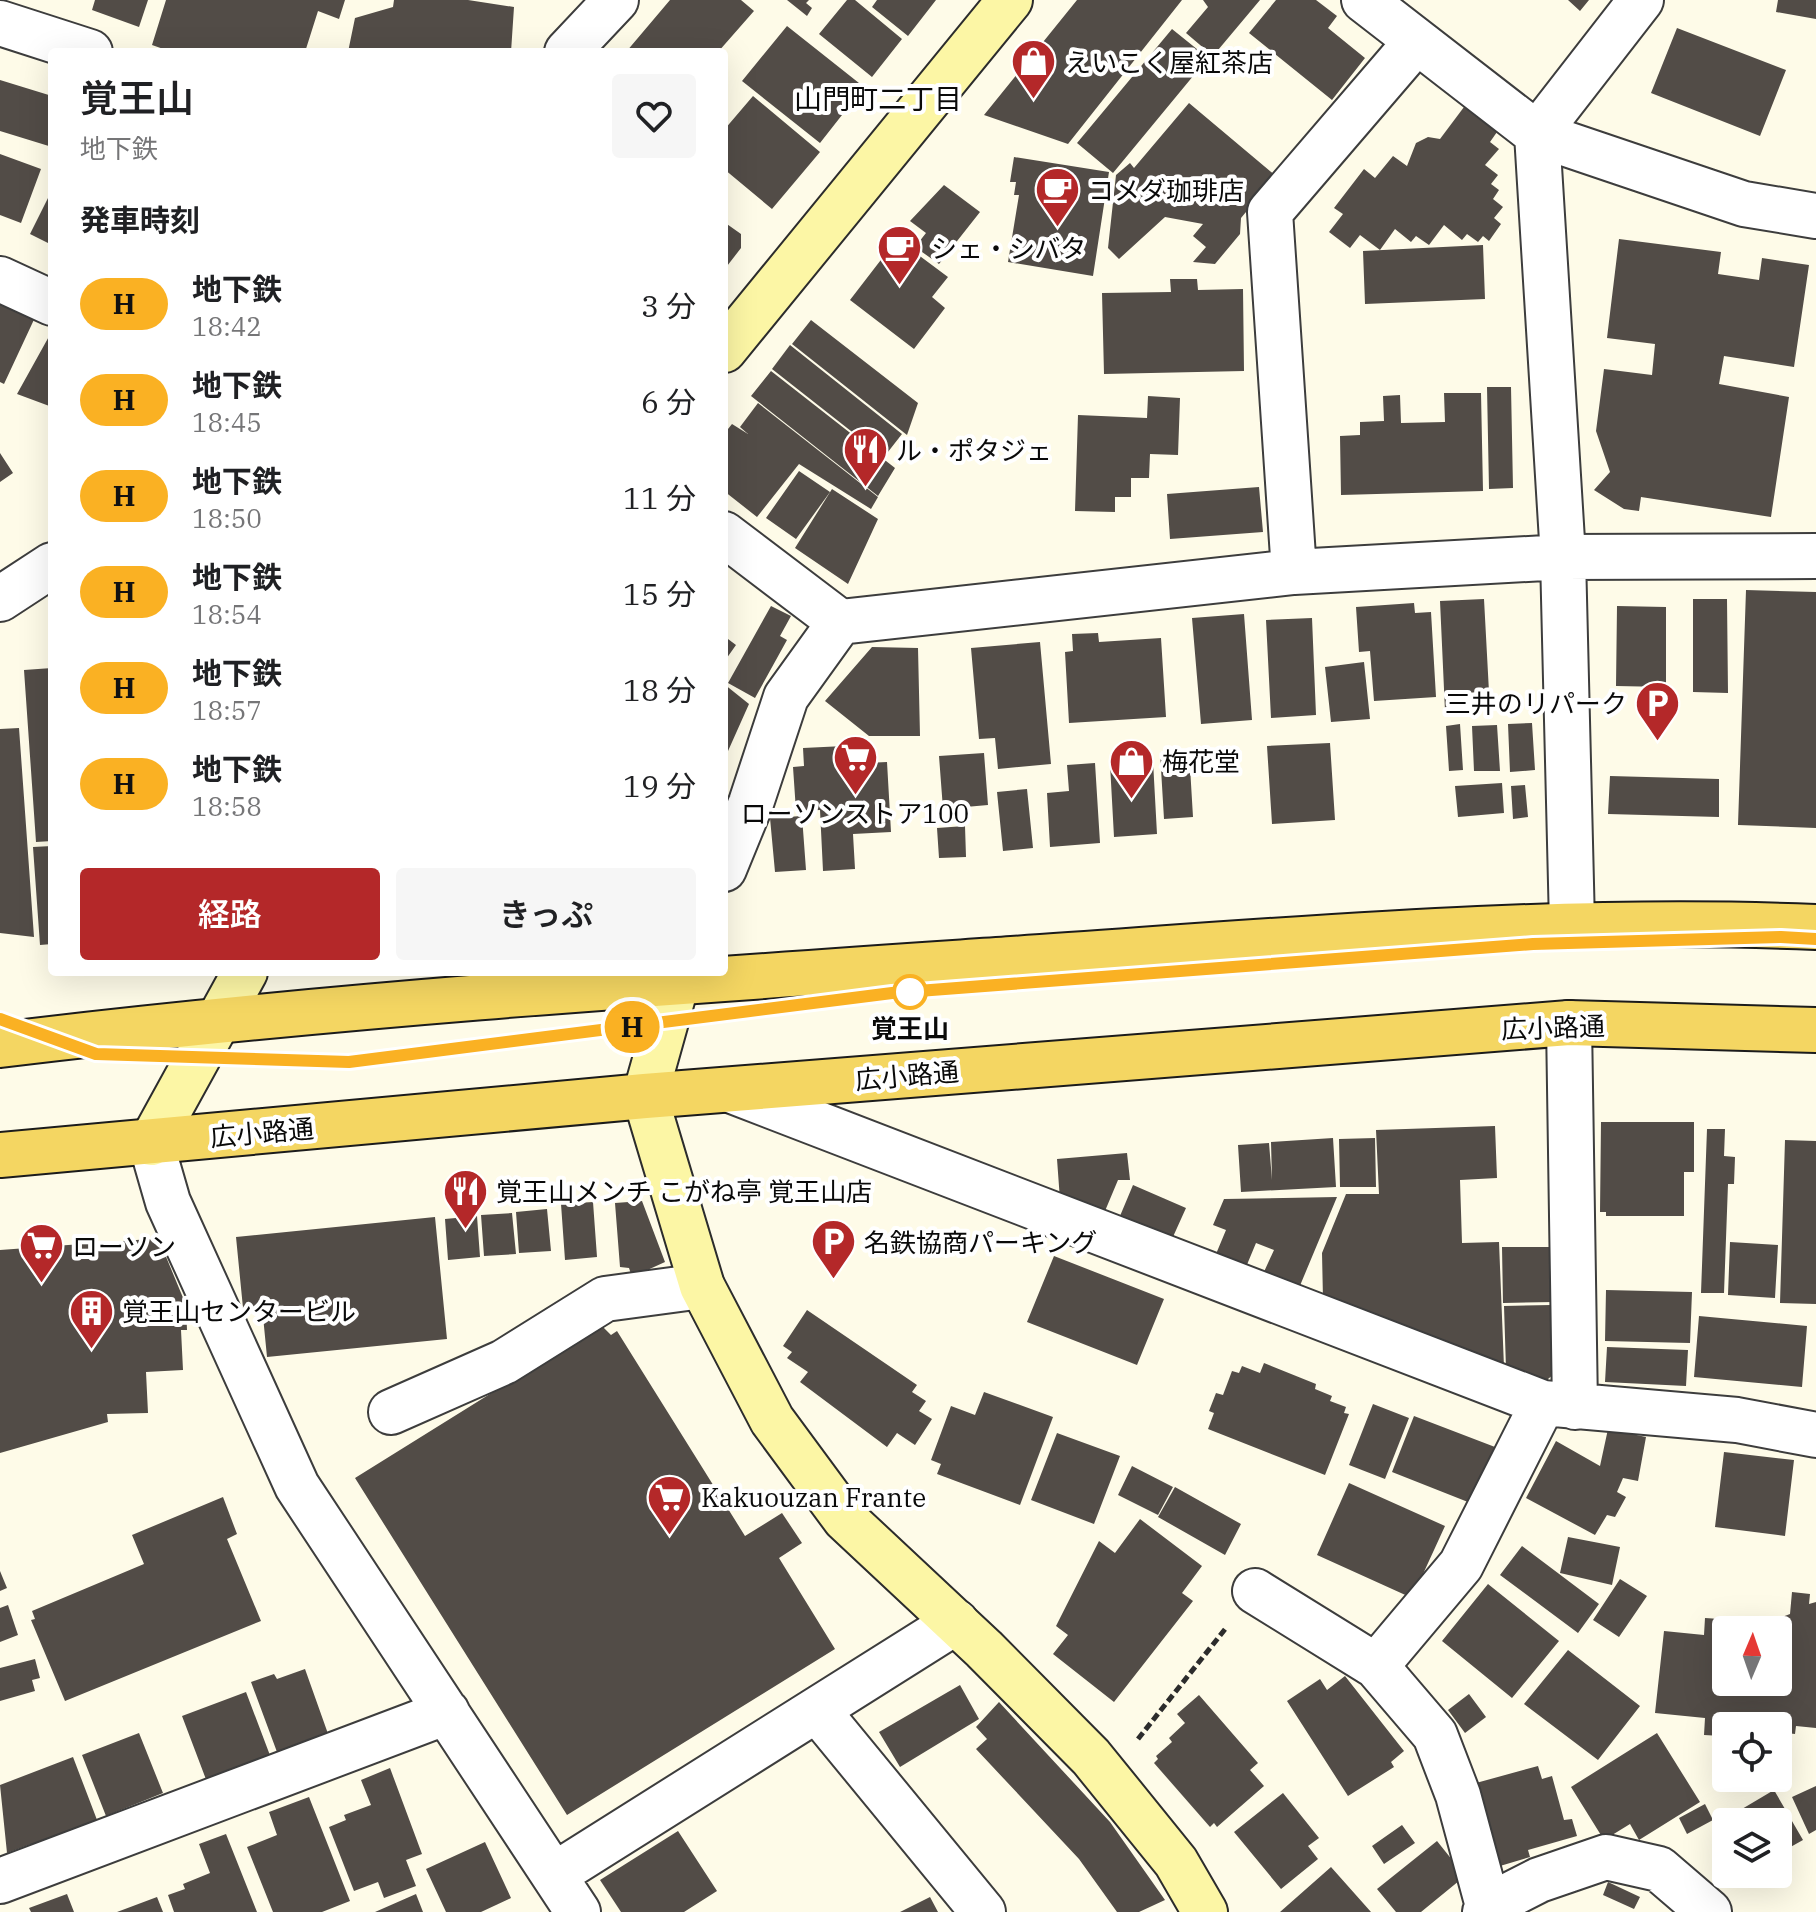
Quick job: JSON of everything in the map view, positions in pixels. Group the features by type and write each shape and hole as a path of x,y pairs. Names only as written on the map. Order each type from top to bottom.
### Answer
{"main road":[{"path":"728,974 1572,924 1816,927"},
{"path":"0,1045 218,1019 680,977"},
{"name":"広小路通","path":"0,1155 645,1096 1569,1023 1816,1030"}],"street":[{"path":"571,48 616,0"},
{"path":"728,345 1010,0"},
{"path":"1364,0 1537,134 1744,204 1816,216"},
{"path":"1572,924 1563,557 1537,134 1641,0"},
{"path":"0,23 78,48"},
{"path":"1294,572 1270,212 1416,42"},
{"path":"0,279 48,301"},
{"path":"728,537 840,622 1294,572 1563,557 1816,556"},
{"path":"0,599 48,568"},
{"path":"728,858 786,697 840,622"},
{"path":"243,976 151,1143 168,1202 297,1486 578,1912"},
{"path":"680,977 645,1096 702,1286 772,1420 836,1506 1091,1757 1176,1862 1205,1912"},
{"path":"1376,1666 1461,1565 1559,1405 1569,1023"},
{"path":"730,1090 1559,1405 1737,1420 1816,1435"},
{"path":"391,1412 504,1362 605,1299 702,1286"},
{"path":"1255,1591 1376,1666 1435,1735 1458,1795 1486,1909 1539,1880 1606,1857 1659,1869 1709,1912"},
{"path":"554,1875 956,1622"},
{"path":"817,1710 983,1912"},
{"path":"0,1881 447,1712"}],"path":[{"path":"1108,1778 1255,1591"}],"building":[{"path":"95,0 148,0 139,27 92,10"},
{"path":"166,0 345,0 339,19 318,11 306,48 161,48 152,45"},
{"path":"394,0 468,0 514,7 511,48 349,48 355,18 393,7"},
{"path":"670,0 741,0 754,11 722,48 629,48"},
{"path":"787,0 809,0 806,3 812,8 807,16"},
{"path":"847,0 855,0 902,39 872,77 819,34"},
{"path":"877,0 936,0 908,36 872,7"},
{"path":"1077,0 1182,0 1068,144 984,115"},
{"path":"1203,0 1260,0 1213,56 1186,33 1208,7"},
{"path":"1276,0 1316,0 1337,16 1328,28 1365,58 1332,100 1249,33"},
{"path":"1568,0 1589,0 1580,11"},
{"path":"1778,0 1816,0 1816,19 1776,12"},
{"path":"787,26 864,87 820,143 742,81"},
{"path":"1677,28 1786,70 1760,136 1651,93"},
{"path":"1172,29 1208,58 1113,173 1077,143"},
{"path":"0,80 48,95 48,146 0,131"},
{"path":"753,96 820,152 772,209 728,172 728,125"},
{"path":"1189,103 1276,176 1241,218 1240,234 1215,264 1193,262 1206,247 1193,236 1203,224 1165,217 1119,259 1108,248 1116,175 1130,163 1134,168"},
{"path":"1464,107 1497,132 1490,142 1499,149 1485,165 1498,175 1491,184 1499,190 1493,199 1503,207 1494,218 1501,224 1489,241 1483,236 1478,242 1467,234 1462,240 1444,225 1429,245 1416,236 1411,242 1395,229 1380,250 1360,235 1350,248 1329,232 1343,214 1334,208 1364,169 1375,178 1393,156 1407,166 1416,143 1428,137 1440,139"},
{"path":"0,154 41,169 21,223 0,215"},
{"name":"コメダ珈琲店","path":"1014,157 1109,172 1093,276 1008,262 1019,195 1014,195 1016,182 1010,182"},
{"path":"944,185 980,212 939,264 915,247 926,233 910,221"},
{"path":"48,198 48,243 30,234"},
{"path":"728,225 741,234 741,248 728,265"},
{"name":"シェ・シバタ","path":"897,239 948,277 932,297 945,308 914,349 850,300"},
{"path":"1619,239 1721,252 1718,274 1759,280 1762,258 1809,265 1794,367 1724,356 1719,384 1789,397 1771,517 1641,497 1639,511 1624,509 1594,490 1610,472 1596,431 1604,369 1652,375 1655,344 1607,338"},
{"path":"1483,245 1485,299 1365,304 1363,251"},
{"path":"1170,279 1197,279 1198,290 1243,289 1244,371 1104,374 1102,293 1171,292"},
{"path":"0,294 38,311 4,384 0,382"},
{"path":"811,320 918,403 907,435 792,344"},
{"path":"48,338 48,406 17,394"},
{"path":"790,345 902,434 884,457 772,369"},
{"path":"771,371 895,468 878,496 751,396"},
{"path":"1487,387 1511,387 1513,488 1489,489"},
{"path":"1444,393 1481,393 1483,491 1341,495 1340,436 1360,435 1360,422 1384,421 1383,396 1400,395 1401,423 1445,422"},
{"path":"1148,396 1180,398 1178,455 1150,454 1149,478 1131,478 1131,497 1115,497 1115,512 1075,511 1078,415 1147,418"},
{"path":"758,403 878,497 871,509 799,464 757,517 728,494 728,429 732,424 748,434 740,427"},
{"path":"0,453 13,473 0,482"},
{"path":"799,471 830,492 796,539 766,518"},
{"path":"1259,487 1263,532 1170,539 1167,494"},
{"path":"832,489 878,519 848,584 795,548"},
{"path":"1746,590 1816,592 1816,828 1738,825"},
{"path":"1484,599 1489,692 1463,693 1464,710 1445,711 1440,601"},
{"path":"1693,599 1727,599 1728,693 1693,692"},
{"path":"1414,603 1415,613 1431,612 1436,697 1374,701 1370,651 1359,652 1356,607"},
{"path":"771,606 791,616 780,636 787,640 755,698 728,683"},
{"path":"1617,606 1666,607 1666,687 1616,686"},
{"path":"1244,614 1252,720 1201,724 1192,618"},
{"path":"1312,618 1316,715 1271,718 1266,620"},
{"path":"1098,633 1099,642 1161,638 1166,717 1069,723 1065,652 1073,651 1072,634"},
{"path":"728,639 736,645 728,656"},
{"path":"1040,642 1051,764 998,769 995,738 979,739 971,648"},
{"path":"872,647 918,648 920,736 869,736 825,701"},
{"path":"1364,662 1370,719 1331,722 1325,667"},
{"path":"48,668 48,841 36,842 24,670"},
{"path":"728,687 749,704 728,751"},
{"path":"1532,723 1535,770 1510,772 1508,724"},
{"path":"1460,724 1463,770 1449,771 1446,726"},
{"path":"1497,725 1500,771 1474,771 1472,726"},
{"path":"19,728 34,937 0,933 0,729"},
{"path":"1330,743 1335,820 1272,824 1267,746"},
{"path":"865,745 866,763 887,762 891,832 853,834 855,869 823,871 820,810 796,811 793,767 804,766 803,748"},
{"path":"1189,750 1193,817 1164,819 1160,752"},
{"path":"984,753 988,805 943,809 939,756"},
{"name":"梅花堂","path":"1153,761 1157,834 1114,837 1110,764"},
{"path":"1095,763 1100,843 1050,847 1047,793 1069,791 1067,765"},
{"path":"1610,776 1719,779 1719,817 1608,814"},
{"path":"1502,783 1504,813 1458,817 1455,786"},
{"path":"1525,785 1528,817 1513,819 1511,786"},
{"path":"1027,789 1033,848 1003,851 997,792"},
{"path":"802,816 806,870 775,872 770,818"},
{"path":"965,826 966,857 939,858 937,828"},
{"path":"48,846 48,944 40,945 33,847"},
{"path":"1601,1122 1694,1122 1694,1172 1684,1172 1684,1216 1606,1216 1606,1212 1600,1212"},
{"path":"1495,1126 1497,1178 1460,1180 1462,1243 1499,1242 1504,1367 1323,1299 1322,1253 1346,1194 1379,1194 1376,1130"},
{"path":"1707,1129 1725,1129 1724,1156 1735,1157 1734,1184 1728,1184 1724,1293 1701,1293"},
{"path":"1333,1138 1336,1187 1241,1192 1238,1145 1269,1143 1272,1180 1271,1142"},
{"path":"1375,1138 1376,1187 1340,1187 1339,1139"},
{"path":"1785,1140 1816,1141 1816,1304 1780,1303"},
{"path":"1127,1153 1130,1180 1118,1180 1105,1211 1060,1200 1057,1159"},
{"path":"1133,1185 1186,1208 1172,1239 1120,1216"},
{"path":"1337,1197 1299,1288 1263,1274 1274,1250 1256,1243 1246,1267 1216,1254 1226,1230 1213,1225 1224,1199"},
{"path":"642,1201 665,1262 632,1277 629,1268 620,1267 615,1203"},
{"path":"593,1202 597,1257 565,1260 561,1204"},
{"path":"547,1209 551,1251 519,1253 516,1212"},
{"path":"512,1213 516,1254 484,1256 481,1215"},
{"path":"477,1216 480,1257 448,1260 445,1219"},
{"path":"435,1217 447,1339 267,1357 262,1306 243,1308 236,1237"},
{"name":"覚王山センタービル","path":"150,1239 162,1247 186,1305 187,1330 181,1330 183,1370 146,1372 148,1413 107,1414 108,1422 0,1453 0,1250"},
{"path":"1730,1242 1778,1245 1775,1298 1728,1295"},
{"path":"1502,1247 1553,1247 1554,1302 1503,1303"},
{"path":"1054,1256 1164,1299 1137,1365 1027,1322"},
{"path":"1606,1290 1692,1292 1690,1343 1605,1341"},
{"path":"1552,1305 1554,1374 1542,1384 1506,1369 1504,1306"},
{"path":"807,1310 917,1385 912,1392 926,1401 919,1411 932,1419 915,1445 897,1433 887,1447 800,1382 808,1372 787,1358 792,1352 783,1346"},
{"path":"1699,1316 1807,1326 1802,1387 1694,1377"},
{"path":"601,1325 611,1335 617,1331 745,1536 782,1513 802,1543 779,1558 835,1649 567,1815 355,1478"},
{"path":"1607,1347 1688,1350 1686,1386 1605,1382"},
{"path":"1264,1363 1316,1384 1315,1389 1332,1396 1330,1401 1346,1407 1344,1413 1349,1414 1325,1475 1208,1429 1214,1413 1209,1411 1216,1393 1223,1395 1232,1371 1239,1373 1242,1366 1260,1373"},
{"path":"984,1392 1053,1417 1020,1505 937,1474 941,1464 931,1460 951,1406 975,1415"},
{"path":"1373,1404 1409,1418 1385,1479 1349,1465"},
{"path":"1414,1416 1495,1447 1473,1504 1392,1472"},
{"path":"1608,1429 1646,1437 1638,1481 1623,1478 1617,1492 1626,1497 1615,1517 1607,1515 1595,1535 1526,1498 1556,1441 1600,1466"},
{"path":"1057,1433 1120,1456 1094,1524 1031,1500"},
{"path":"1724,1452 1794,1460 1785,1536 1715,1527"},
{"path":"1132,1466 1173,1487 1158,1515 1118,1495"},
{"path":"1349,1483 1445,1526 1412,1598 1317,1555"},
{"path":"1175,1487 1241,1524 1225,1555 1158,1517"},
{"path":"223,1497 237,1534 227,1539 261,1621 65,1701 31,1620 35,1619 32,1611 144,1564 132,1535"},
{"path":"1140,1519 1202,1566 1182,1593 1193,1601 1114,1702 1053,1654 1068,1635 1056,1626 1099,1541 1115,1553"},
{"path":"1568,1537 1620,1547 1612,1585 1560,1573"},
{"path":"1522,1546 1599,1604 1578,1633 1500,1575"},
{"path":"0,1571 7,1588 0,1591"},
{"path":"1620,1579 1647,1596 1619,1637 1593,1620"},
{"path":"1488,1584 1559,1641 1512,1698 1442,1641"},
{"path":"1792,1592 1810,1594 1809,1604 1816,1602 1816,1728 1796,1726 1795,1734 1792,1734 1792,1712 1712,1712 1712,1735 1704,1735 1705,1718 1655,1713 1664,1631 1704,1635 1705,1618 1712,1618 1712,1696 1792,1696 1792,1616 1785,1616 1790,1614"},
{"path":"8,1605 18,1635 0,1642 0,1608"},
{"path":"1568,1650 1640,1706 1598,1760 1524,1704"},
{"path":"35,1659 40,1678 32,1680 35,1691 0,1701 0,1668"},
{"path":"305,1669 332,1745 306,1754 302,1743 277,1752 251,1682 274,1674 277,1679"},
{"path":"1345,1676 1404,1751 1391,1762 1394,1767 1348,1796 1287,1701 1320,1679 1327,1690"},
{"path":"960,1685 979,1719 900,1767 879,1732"},
{"path":"246,1692 271,1758 207,1782 182,1716"},
{"path":"1469,1694 1486,1717 1465,1733 1448,1710"},
{"path":"1199,1695 1258,1763 1250,1770 1264,1786 1217,1827 1214,1823 1210,1827 1154,1763 1158,1759 1156,1756 1172,1742 1169,1738 1185,1723 1177,1714"},
{"path":"999,1702 1110,1822 1165,1900 1139,1912 1117,1912 1079,1859 976,1749 987,1739 976,1727"},
{"path":"139,1733 163,1793 106,1816 82,1755"},
{"path":"1657,1733 1700,1802 1639,1840 1630,1824 1604,1840 1571,1787"},
{"path":"73,1757 102,1833 36,1858 31,1844 7,1853 0,1785"},
{"path":"1538,1766 1542,1779 1552,1776 1564,1820 1572,1819 1577,1836 1528,1850 1530,1857 1500,1866 1476,1783"},
{"path":"390,1768 422,1854 406,1860 416,1886 384,1898 378,1882 354,1891 329,1827 346,1820 344,1815 371,1805 361,1780"},
{"path":"1816,1786 1816,1830 1809,1834 1792,1797"},
{"path":"1775,1792 1784,1808 1744,1808"},
{"path":"1283,1793 1319,1838 1308,1846 1318,1859 1281,1889 1234,1832"},
{"path":"309,1797 350,1901 322,1912 273,1912 247,1847 277,1835 269,1812"},
{"path":"1705,1804 1712,1821 1687,1834 1679,1818"},
{"path":"1792,1821 1803,1840 1792,1846"},
{"path":"1402,1825 1415,1843 1384,1864 1372,1846"},
{"path":"678,1831 717,1891 684,1912 621,1912 600,1880"},
{"path":"226,1834 257,1912 174,1912 168,1895 185,1889 183,1884 210,1873 199,1844"},
{"path":"1437,1841 1465,1876 1421,1912 1396,1912 1377,1889"},
{"path":"485,1842 511,1898 481,1912 446,1912 426,1869"},
{"path":"1331,1867 1371,1912 1280,1912"},
{"path":"1608,1882 1640,1897 1634,1909 1603,1895"},
{"path":"67,1894 74,1912 31,1912 29,1908"},
{"path":"416,1894 423,1912 375,1912"},
{"path":"157,1897 163,1912 117,1912"},
{"path":"930,1897 938,1912 900,1912"}],"metro line":[{"name":"H","path":"0,1019 96,1054 349,1062 892,993 1533,944 1781,937 1816,939"}],"place":[{"name":"えいこく屋紅茶店","path":"1034,101"},
{"name":"コメダ珈琲店","path":"1057,229"},
{"name":"シェ・シバタ","path":"900,287"},
{"name":"ル・ポタジェ","path":"865,489"},
{"name":"三井のリパーク","path":"1658,742"},
{"name":"ローソンストア100","path":"855,797"},
{"name":"梅花堂","path":"1131,800"},
{"name":"覚王山","path":"910,992"},
{"name":"覚王山メンチ こがね亭 覚王山店","path":"465,1230"},
{"name":"名鉄協商パーキング","path":"833,1281"},
{"name":"ローソン","path":"41,1285"},
{"name":"覚王山センタービル","path":"91,1350"},
{"name":"Kakuouzan Frante","path":"670,1536"}],"district":[{"name":"山門町二丁目","path":"878,98"}]}
